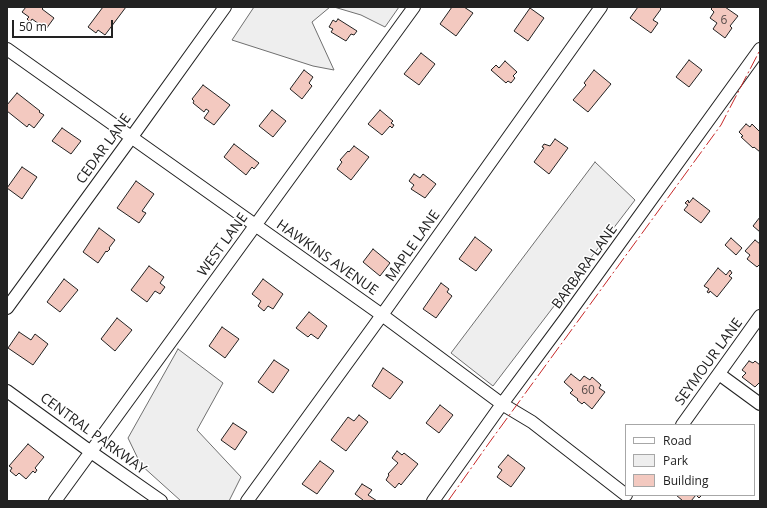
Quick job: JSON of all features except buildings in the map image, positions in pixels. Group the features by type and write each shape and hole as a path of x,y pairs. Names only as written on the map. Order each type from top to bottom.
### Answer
{"street":[{"name":"CEDAR LANE","path":"7,308 225,7"},
{"name":"WEST LANE","path":"55,501 414,7"},
{"name":"MAPLE LANE","path":"247,501 382,315 601,7"},
{"name":"HAWKINS AVENUE","path":"7,49 382,315 502,404 532,422 625,494"},
{"name":"BARBARA LANE","path":"433,501 760,49"},
{"name":"SEYMOUR LANE","path":"683,424 760,316"},
{"path":"719,374 760,404"},
{"name":"CENTRAL PARKWAY","path":"7,391 90,452 161,501"}],"green space":[{"path":"254,7 330,7 312,22 334,70 313,66 232,40"},
{"path":"334,7 399,7 385,27 361,15"},
{"path":"595,162 635,200 493,386 451,353"},
{"path":"178,349 223,383 197,430 241,477 229,501 181,501 141,465 128,438"}],"power":[{"path":"448,501 721,125 760,50"}]}
